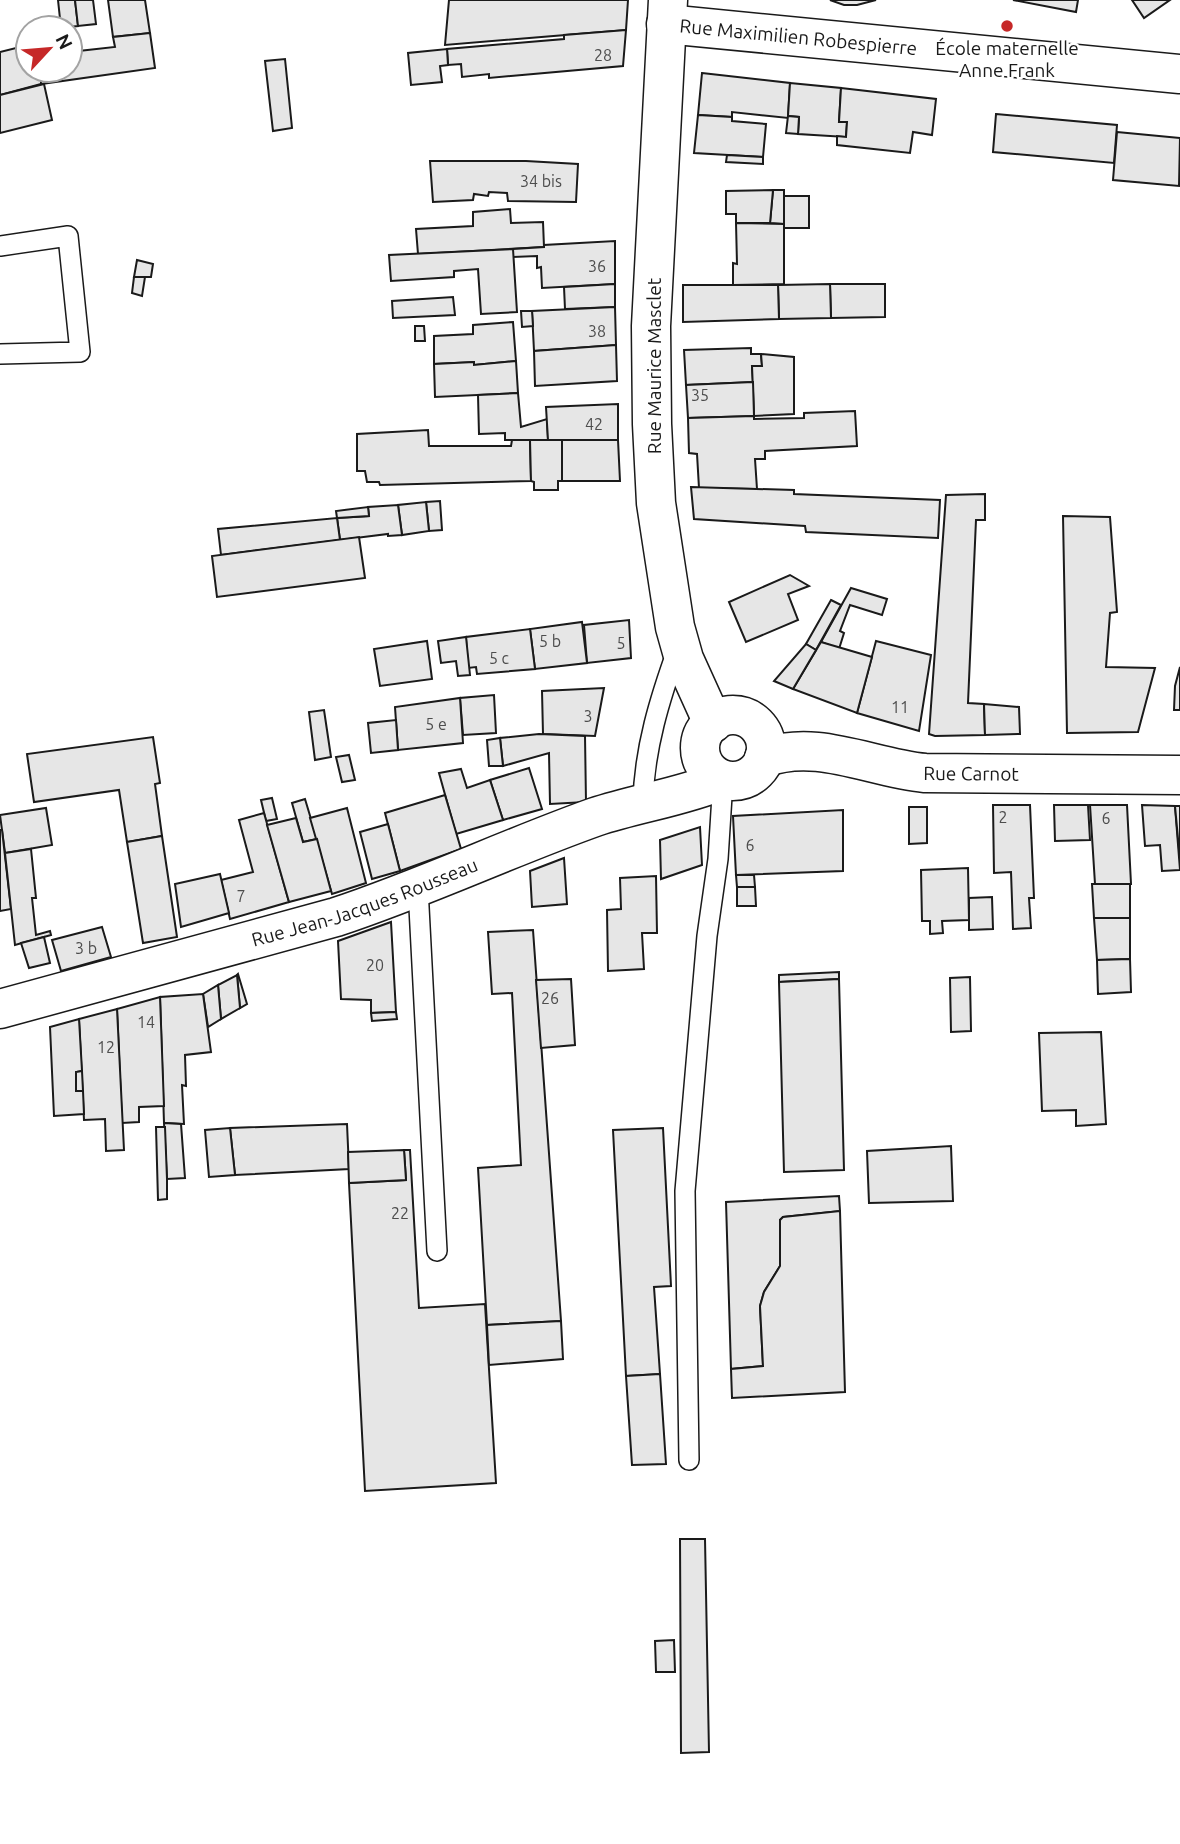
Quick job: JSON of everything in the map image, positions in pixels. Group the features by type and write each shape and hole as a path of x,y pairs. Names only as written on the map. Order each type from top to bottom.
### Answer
{"street":[{"name":"Rue Maximilien Robespierre","path":"667,12 1150,73 1180,74"},
{"name":"Rue Maurice Masclet","path":"667,12 650,374 660,534 679,643 713,723"},
{"path":"732,716 751,722 764,737 764,758 760,767 748,777 723,780 711,772 702,759 702,739 713,723 732,716"},
{"name":"Rue Carnot","path":"764,758 783,752 808,750 925,773 1180,775"},
{"name":"Rue Jean-Jacques Rousseau","path":"0,1009 336,917 418,888 478,861 596,817 697,790 723,780"}],"lane":[{"path":"0,246 68,236 80,352 0,354"},
{"path":"643,803 648,754 655,722 679,643"},
{"path":"689,1460 685,1191 707,936 718,859 723,780"},
{"path":"418,888 437,1251"}],"building":[{"path":"58,0 75,0 77,14 60,14"},
{"path":"75,0 93,0 96,24 84,25 84,14 77,14"},
{"path":"108,0 145,0 150,33 113,37"},
{"path":"449,0 628,0 626,30 445,45"},
{"path":"830,0 876,0 844,5"},
{"path":"1013,0 1078,0 1076,12"},
{"path":"1132,0 1170,0 1144,18"},
{"path":"626,30 623,66 489,78 489,74 462,77 461,64 448,65 447,49 564,39 564,35"},
{"path":"150,33 155,68 84,78 84,50 115,47 113,37"},
{"path":"14,48 14,84 41,84 0,95 0,52"},
{"path":"447,49 448,65 440,66 442,82 411,85 408,53"},
{"path":"285,59 292,128 273,131 265,61"},
{"path":"702,73 790,83 788,118 732,112 732,117 698,115"},
{"path":"790,83 841,88 839,122 847,122 846,137 798,134 799,117 788,116"},
{"path":"44,84 52,120 0,133 0,95"},
{"path":"841,88 936,99 932,135 913,132 910,153 837,145 837,136 846,137 847,122 839,122"},
{"path":"996,114 1117,125 1114,163 993,152"},
{"path":"698,115 732,117 732,121 766,124 763,157 694,153"},
{"path":"788,116 799,117 798,134 786,133"},
{"path":"1117,132 1180,138 1179,186 1113,180"},
{"path":"727,155 763,157 763,164 726,162"},
{"path":"430,161 578,164 576,202 508,201 507,193 489,192 488,196 474,194 473,200 433,202"},
{"path":"773,190 784,190 784,224 770,223"},
{"path":"773,190 770,223 736,223 736,214 726,214 726,191"},
{"path":"784,196 809,196 809,228 784,228"},
{"path":"510,209 511,223 543,222 544,247 418,254 416,229 473,226 473,212"},
{"path":"736,223 784,224 784,284 733,285 733,263 737,264"},
{"path":"615,241 615,284 542,288 541,267 537,268 537,256 513,257 513,249"},
{"path":"513,249 517,312 481,314 478,269 454,271 454,277 391,281 389,255"},
{"path":"137,260 153,264 151,277 134,277"},
{"path":"134,277 145,277 142,296 132,293"},
{"path":"615,284 615,307 565,309 564,287"},
{"path":"830,284 885,284 885,317 831,318"},
{"path":"830,284 831,318 779,319 778,285"},
{"path":"683,285 778,285 779,319 683,322"},
{"path":"453,297 455,315 393,318 392,301"},
{"path":"615,307 616,345 534,351 532,311"},
{"path":"521,311 532,311 533,326 522,327"},
{"path":"513,322 516,361 474,365 474,362 434,364 434,336 473,334 473,325"},
{"path":"415,326 424,326 425,341 415,341"},
{"path":"616,345 617,381 535,386 534,351"},
{"path":"751,348 751,354 761,354 762,366 752,366 753,382 686,385 684,350"},
{"path":"761,354 794,357 794,414 754,416 752,366 762,366"},
{"path":"516,361 518,393 435,397 434,364 474,362 474,365"},
{"path":"753,382 754,416 688,418 686,385"},
{"path":"518,393 521,427 547,419 548,440 505,440 505,433 479,434 478,395"},
{"path":"618,404 618,440 548,440 546,407"},
{"path":"855,411 857,446 765,451 765,459 755,459 757,489 699,488 697,454 689,453 688,418 804,418 804,413"},
{"path":"428,430 429,446 511,446 512,440 530,440 531,481 380,485 379,482 367,482 365,471 357,471 357,434"},
{"path":"530,440 562,440 562,481 558,481 558,490 534,490 534,482 531,481"},
{"path":"562,440 618,440 620,481 562,481"},
{"path":"691,487 794,490 794,494 940,500 938,538 806,532 805,526 694,519"},
{"path":"985,494 985,520 976,520 968,703 984,704 985,735 935,736 929,734 946,495"},
{"path":"440,501 442,530 429,531 426,502"},
{"path":"426,502 429,531 402,535 398,505"},
{"path":"398,505 402,535 388,534 340,540 337,518 369,516 368,507"},
{"path":"368,507 369,516 337,518 336,511"},
{"path":"1063,516 1110,517 1117,612 1110,613 1106,667 1155,668 1138,732 1067,733"},
{"path":"337,518 340,540 221,555 218,529"},
{"path":"359,537 365,578 217,597 212,556"},
{"path":"790,575 809,586 788,594 798,620 746,642 729,602"},
{"path":"851,588 887,599 882,615 850,605 840,631 844,633 839,649 821,642"},
{"path":"831,600 841,605 816,650 806,644"},
{"path":"629,620 631,658 587,663 584,625"},
{"path":"582,622 587,663 535,669 530,629"},
{"path":"530,629 535,669 477,674 476,667 468,668 466,637"},
{"path":"466,637 470,675 458,676 456,661 441,663 438,641"},
{"path":"427,641 432,679 380,686 374,649"},
{"path":"876,641 931,655 919,731 857,713"},
{"path":"821,642 872,657 857,713 793,689"},
{"path":"806,644 816,650 793,689 774,681"},
{"path":"1180,667 1180,710 1174,710 1175,686"},
{"path":"604,688 595,736 543,734 542,691"},
{"path":"494,695 496,733 463,735 460,698"},
{"path":"460,698 463,743 398,750 395,707"},
{"path":"984,704 1019,707 1020,734 985,735"},
{"path":"324,710 331,757 315,760 309,712"},
{"path":"396,720 398,750 371,753 368,723"},
{"path":"539,734 585,736 586,802 550,804 549,753 503,766 500,738"},
{"path":"153,737 160,783 155,784 162,836 127,842 119,790 34,802 27,754"},
{"path":"500,738 503,766 489,766 487,740"},
{"path":"349,755 355,780 342,782 336,757"},
{"path":"529,768 542,809 503,820 490,780"},
{"path":"461,769 467,788 490,780 503,820 456,834 439,773"},
{"path":"445,795 461,849 400,871 385,813"},
{"path":"272,798 277,819 266,821 261,800"},
{"path":"305,799 317,839 303,842 292,803"},
{"path":"993,805 1030,805 1034,898 1029,898 1031,928 1013,929 1011,872 994,873"},
{"path":"1054,805 1088,805 1090,840 1055,841"},
{"path":"1090,805 1127,805 1131,884 1095,884"},
{"path":"1142,805 1175,806 1180,870 1162,871 1160,845 1145,846"},
{"path":"1175,806 1180,806 1180,860"},
{"path":"909,807 927,807 927,843 909,844"},
{"path":"46,808 52,845 5,853 0,815"},
{"path":"347,808 366,883 332,894 310,818"},
{"path":"843,810 843,871 736,875 733,816"},
{"path":"264,813 289,902 230,919 221,880 253,872 239,820"},
{"path":"296,818 303,842 317,839 331,891 289,902 267,825"},
{"path":"388,824 400,871 372,879 360,832"},
{"path":"700,827 702,865 661,879 660,840"},
{"path":"0,830 11,909 0,911"},
{"path":"162,836 177,937 143,943 127,842"},
{"path":"31,849 36,898 32,898 36,935 50,931 51,935 15,945 5,853"},
{"path":"564,858 567,904 532,907 530,871"},
{"path":"968,868 969,920 942,921 943,933 930,934 930,921 922,921 921,870"},
{"path":"220,874 229,913 181,927 175,884"},
{"path":"736,875 754,875 755,887 737,887"},
{"path":"656,876 657,933 642,933 644,969 608,971 607,910 621,909 620,878"},
{"path":"1092,884 1130,884 1130,918 1094,918"},
{"path":"737,887 755,887 756,906 737,906"},
{"path":"992,897 993,929 969,930 969,898"},
{"path":"1094,918 1130,918 1130,959 1097,960"},
{"path":"391,922 396,1012 371,1013 371,1000 341,999 338,941"},
{"path":"102,927 111,957 61,971 52,940"},
{"path":"533,930 561,1321 487,1325 478,1168 521,1165 512,993 492,994 488,932"},
{"path":"44,937 50,963 29,968 21,943"},
{"path":"1130,959 1131,992 1098,994 1097,960"},
{"path":"839,972 839,979 779,982 779,975"},
{"path":"237,975 247,1004 240,1008"},
{"path":"237,975 240,1008 221,1019 218,985"},
{"path":"970,977 971,1031 951,1032 950,978"},
{"path":"571,979 575,1045 541,1048 536,980"},
{"path":"839,979 844,1170 784,1172 779,982"},
{"path":"218,985 221,1019 208,1027 203,994"},
{"path":"203,994 211,1052 185,1055 186,1086 182,1085 184,1124 164,1123 160,997"},
{"path":"160,997 164,1106 139,1107 139,1122 122,1123 117,1009"},
{"path":"117,1009 124,1150 106,1151 105,1119 84,1120 79,1019"},
{"path":"396,1012 397,1019 372,1021 371,1013"},
{"path":"79,1019 82,1071 76,1072 76,1091 83,1091 84,1114 54,1116 50,1027"},
{"path":"1101,1032 1106,1124 1076,1126 1076,1110 1042,1111 1039,1033"},
{"path":"82,1071 83,1091 76,1091 76,1072"},
{"path":"164,1123 181,1124 185,1178 167,1179"},
{"path":"347,1124 349,1169 235,1175 230,1128"},
{"path":"156,1127 165,1127 167,1179 167,1199 158,1200"},
{"path":"230,1128 235,1175 209,1177 205,1130"},
{"path":"663,1128 671,1286 654,1287 660,1374 626,1376 613,1130"},
{"path":"951,1146 953,1201 869,1203 867,1151"},
{"path":"404,1150 410,1150 419,1308 485,1304 496,1483 365,1491 349,1183 406,1180"},
{"path":"404,1150 406,1180 349,1183 348,1152"},
{"path":"839,1196 840,1211 783,1217 780,1220 780,1266 764,1292 760,1306 763,1366 731,1369 726,1202"},
{"path":"840,1211 845,1392 732,1398 731,1369 763,1366 760,1306 764,1292 780,1266 780,1220 783,1217"},
{"path":"561,1321 563,1359 489,1365 487,1325"},
{"path":"660,1374 666,1464 632,1465 626,1376"},
{"path":"680,1539 705,1539 709,1752 681,1753"},
{"path":"674,1640 675,1672 656,1672 655,1641"}],"place":[{"name":"École maternelle Anne Frank","path":"1007,26"}]}
